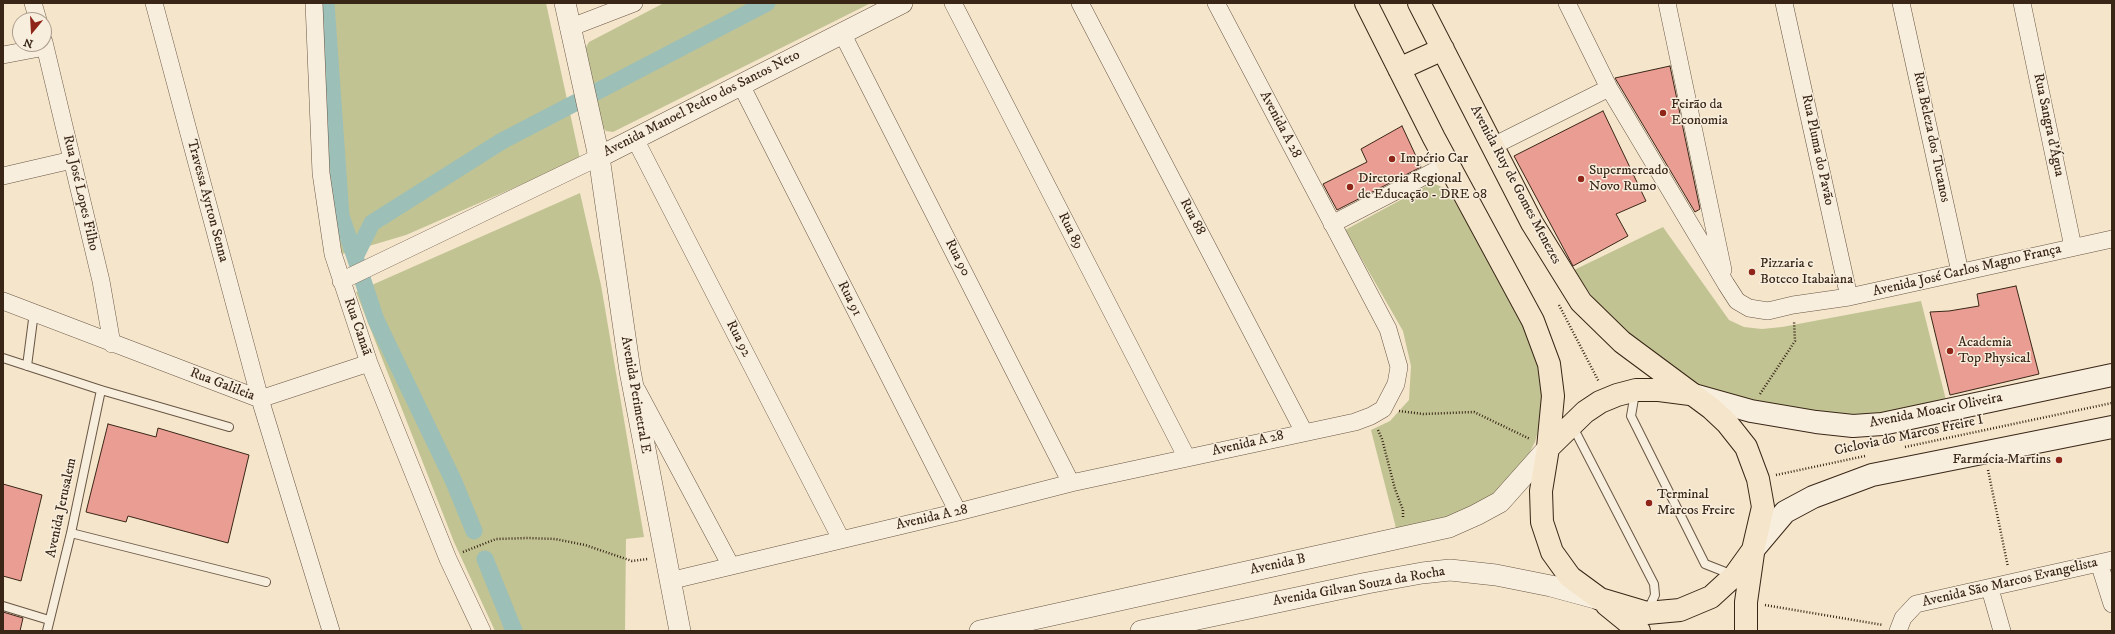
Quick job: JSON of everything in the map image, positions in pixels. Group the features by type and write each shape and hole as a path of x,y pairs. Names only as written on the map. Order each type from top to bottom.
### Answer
{"main road":[{"path":"1366,3 1448,164 1533,321 1549,364 1552,396 1548,448 1541,491 1542,522 1552,552 1570,577 1600,599 1643,622 1680,610 1711,597 1735,575 1753,550 1785,512 1813,497 1872,475 2112,427"},
{"name":"Avenida Ruy de Gomes Menezes","path":"1419,3 1535,229 1581,302 1622,342 1727,423 1746,447 1758,479 1763,508 1753,550 1746,602 1746,631"},
{"path":"1399,69 1443,49"},
{"name":"Avenida Moacir Oliveira","path":"1690,394 1751,411 1831,424 1853,426 1882,424 2112,375"},
{"path":"1548,448 1571,424 1600,402 1618,394 1636,390 1659,390 1690,394"}],"street":[{"name":"Travessa Ayrton Senna","path":"154,3 260,399"},
{"name":"Rua Canaã","path":"314,3 321,173 333,254 346,278 369,363 448,559 482,631"},
{"name":"Avenida Manoel Pedro dos Santos Neto","path":"565,3 599,157 902,3"},
{"path":"570,28 634,3"},
{"name":"Rua 89","path":"953,3 1187,458"},
{"name":"Rua 88","path":"1080,3 1304,432"},
{"name":"Avenida A 28","path":"670,581 958,512 1071,483 1355,422 1377,413 1396,384 1399,367 1388,329 1216,3"},
{"name":"Avenida José Carlos Magno França","path":"1567,3 1609,88 1737,302 1749,308 1768,311 1793,305 1849,297 2112,238"},
{"path":"1667,3 1726,284"},
{"name":"Rua Pluma do Pavão","path":"1784,3 1849,297"},
{"name":"Rua Beleza dos Tucanos","path":"1901,3 1960,272"},
{"name":"Rua Sangra d'Água","path":"2022,3 2073,247"},
{"name":"Rua 90","path":"842,33 1071,483"},
{"path":"3,55 14,52"},
{"name":"Rua José Lopes Filho","path":"47,52 101,281 112,344"},
{"name":"Rua 91","path":"741,85 958,512"},
{"path":"1493,146 1609,88"},
{"name":"Rua 92","path":"635,139 841,539"},
{"path":"346,278 599,157"},
{"name":"Avenida Perimetral E","path":"599,157 631,379 680,631"},
{"path":"3,176 72,160"},
{"path":"1332,224 1448,164"},
{"name":"Rua Galileia","path":"3,301 112,344 260,399 331,631"},
{"path":"260,399 369,363"},
{"path":"631,379 731,566"},
{"name":"Avenida B","path":"980,631 1449,527 1500,502 1548,448"},
{"path":"2106,561 2112,604"},
{"name":"Avenida São Marcos Evangelista","path":"1898,629 1903,618 1916,604 1990,589 2106,561"},
{"name":"Avenida Gilvan Souza da Rocha","path":"1141,631 1367,583 1422,573 1450,570 1496,574 1600,599"},
{"path":"1990,589 2002,631"}],"lane":[{"path":"27,366 34,312"},
{"path":"3,358 100,390 229,427"},
{"name":"Avenida Jerusalem","path":"47,631 71,533 100,390"},
{"path":"1636,390 1632,416 1705,564 1735,575"},
{"path":"1571,424 1654,584 1655,595 1643,622"},
{"path":"71,533 266,582"},
{"path":"3,606 49,620"}],"path":[{"path":"1751,411 1767,381 1795,341 1793,305"},
{"name":"Ciclovia do Marcos Freire I","path":"1897,449 2112,402"},
{"path":"1402,538 1404,510 1395,489 1377,413 1423,414 1474,412 1548,448"},
{"path":"1985,453 2011,584"},
{"name":"Ciclovia do Marcos Freire I","path":"1758,479 1866,456"},
{"path":"448,559 496,539 528,538 555,539 585,545 607,551 632,562 666,556"},
{"path":"1746,602 1898,629"}],"green space":[{"path":"321,3 546,3 580,159 406,235 342,254 327,152"},
{"path":"664,3 871,3 613,132 606,131 601,125 585,49 589,42"},
{"path":"1432,183 1447,189 1493,265 1533,339 1545,382 1542,416 1535,442 1520,471 1495,495 1462,513 1397,532 1371,430 1390,421 1409,400 1411,366 1403,331 1345,230"},
{"path":"580,193 601,285 644,537 626,539 625,631 495,631 454,542 356,292"},
{"path":"1663,227 1729,320 1744,327 1762,329 1782,327 1921,301 1947,404 1859,419 1727,397 1688,380 1619,327 1596,302 1574,270"}],"building":[{"path":"1670,66 1700,209 1695,212 1615,78"},
{"name":"Supermercado Novo Rumo","path":"1603,111 1646,201 1616,214 1628,236 1573,266 1514,156"},
{"path":"1402,126 1421,167 1337,210 1323,184 1367,162 1361,149"},
{"path":"2016,286 2039,374 1950,395 1930,312 1949,311 1979,306 1977,294"},
{"path":"108,424 156,437 158,428 249,455 228,543 128,516 126,522 86,512"},
{"path":"3,484 42,495 21,581 3,576"},
{"path":"3,612 23,618 20,631 3,631"}],"waterway":[{"path":"326,3 341,216 355,257"},
{"path":"474,531 454,482 376,320 355,257 372,223 502,141 767,3"},
{"path":"485,559 514,631"}],"place":[{"name":"Feirão da Economia","path":"1663,113"},
{"name":"Império Car","path":"1392,159"},
{"name":"Supermercado Novo Rumo","path":"1581,179"},
{"name":"Diretoria Regional de Educação - DRE 08","path":"1350,187"},
{"name":"Pizzaria e Boteco Itabaiana","path":"1752,272"},
{"name":"Academia Top Physical","path":"1950,351"},
{"name":"Farmácia Martins","path":"2059,460"},
{"name":"Terminal Marcos Freire","path":"1649,503"}]}
